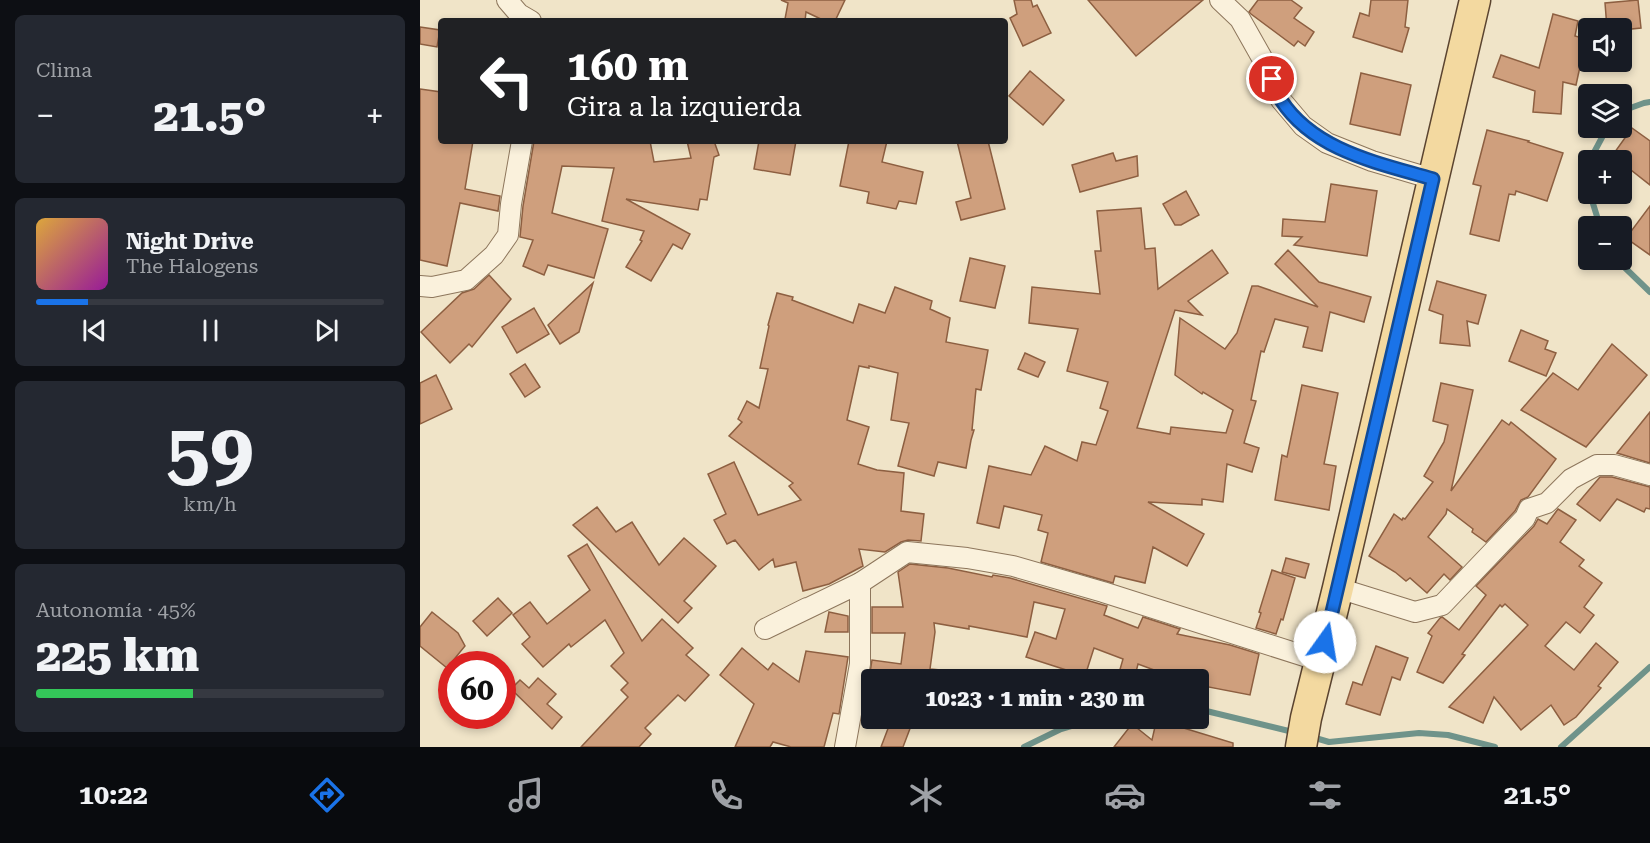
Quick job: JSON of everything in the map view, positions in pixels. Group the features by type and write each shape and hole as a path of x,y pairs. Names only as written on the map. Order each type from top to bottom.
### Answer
{"main road":[{"path":"1301,747 1305,718 1338,588 1475,0"}],"street":[{"path":"507,0 519,14 526,18"},
{"path":"1220,0 1240,19 1262,58 1281,100 1303,126 1327,143 1372,161 1433,179"},
{"path":"420,286 432,287 466,280 494,255 508,234 521,144"},
{"path":"1338,588 1415,612 1442,605 1525,518 1529,509 1547,503 1571,479 1597,465 1614,465 1650,476"},
{"path":"807,608 765,629 860,583 907,552 968,558 1013,566 1320,661"},
{"path":"845,747 860,664 860,583"}],"building":[{"path":"781,0 845,0 836,18 819,18 806,12 805,18 785,18 788,3"},
{"path":"1014,0 1031,0 1033,7 1037,5 1051,33 1023,46 1010,18 1017,14"},
{"path":"1088,0 1203,0 1136,56"},
{"path":"1258,0 1291,0 1302,8 1294,18 1314,32 1305,46 1298,41 1294,46 1251,14 1249,12"},
{"path":"1371,0 1408,0 1405,27 1409,28 1402,52 1353,37 1360,13 1369,16"},
{"path":"1638,0 1641,28 1632,29 1632,18 1606,18 1605,3"},
{"path":"1553,14 1578,21 1575,36 1578,37 1579,72 1576,85 1563,82 1561,114 1533,112 1535,91 1493,77 1501,55 1539,68"},
{"path":"420,27 438,30 437,47 420,44"},
{"path":"1030,71 1064,100 1043,125 1009,96"},
{"path":"1361,73 1411,85 1400,135 1350,124"},
{"path":"420,89 438,92 438,144 472,144 465,189 500,196 498,211 460,203 447,266 420,260"},
{"path":"1632,128 1650,141 1650,185 1632,171 1632,150 1616,150 1625,138 1632,138"},
{"path":"1487,130 1563,153 1547,201 1516,191 1515,195 1509,194 1499,241 1470,234 1481,186 1473,184"},
{"path":"533,144 651,144 654,162 691,158 688,144 715,144 719,155 714,157 707,200 700,199 698,210 626,199 690,234 682,249 673,244 651,281 626,267 642,241 640,240 644,231 602,221 614,168 562,166 552,213 608,229 594,278 548,265 544,275 523,266 533,240 520,237"},
{"path":"758,144 795,144 790,175 754,169"},
{"path":"848,144 886,144 882,162 923,172 916,204 899,201 896,209 867,203 869,192 840,186"},
{"path":"958,144 989,144 1005,209 961,220 956,202 971,198"},
{"path":"1113,153 1116,161 1137,156 1138,176 1080,192 1072,165"},
{"path":"1331,184 1377,191 1367,256 1294,245 1302,237 1282,236 1283,219 1325,222"},
{"path":"1186,191 1199,215 1181,225 1175,225 1163,204"},
{"path":"1650,206 1650,255 1632,242 1632,230"},
{"path":"1141,208 1145,249 1155,248 1158,289 1212,250 1228,273 1188,301 1202,315 1175,310 1137,428 1170,434 1171,427 1226,433 1233,410 1203,392 1202,394 1175,375 1180,318 1225,349 1237,333 1252,286 1258,286 1318,307 1275,264 1288,250 1319,282 1371,297 1364,322 1330,312 1322,351 1303,347 1308,327 1275,319 1264,352 1261,351 1251,400 1256,401 1244,443 1259,448 1252,472 1227,464 1223,502 1202,499 1202,505 1148,502 1204,534 1187,566 1153,547 1145,583 1115,576 1113,583 1041,562 1048,533 1038,530 1042,515 1004,506 999,528 977,523 989,466 1031,475 1045,446 1077,461 1082,442 1096,445 1108,411 1100,408 1108,382 1067,371 1078,329 1029,323 1032,287 1100,294 1095,251 1101,251 1097,211"},
{"path":"970,258 1005,266 995,308 960,301"},
{"path":"489,275 511,299 472,347 469,344 450,363 421,332 462,293 474,289"},
{"path":"1437,281 1486,295 1478,324 1467,321 1470,346 1440,343 1443,315 1429,310"},
{"path":"593,283 579,332 560,344 548,325"},
{"path":"895,287 932,301 930,309 950,318 946,342 988,350 981,390 976,389 972,430 974,430 966,468 938,462 934,476 898,466 909,423 891,420 898,373 859,366 847,420 869,427 858,464 877,470 904,473 901,511 924,514 921,541 901,542 885,552 859,549 863,566 829,584 803,591 796,562 775,567 773,559 759,570 735,540 727,544 714,520 726,514 708,474 734,462 758,515 801,500 789,486 793,483 729,436 742,422 738,419 747,401 759,408 768,369 760,368 777,293 793,297 792,300 853,323 859,304 885,313"},
{"path":"534,308 549,334 517,353 502,327"},
{"path":"1521,330 1548,341 1545,349 1556,353 1546,376 1509,361"},
{"path":"1612,344 1647,375 1586,447 1521,410 1553,373 1578,390"},
{"path":"1025,353 1045,362 1038,377 1018,369"},
{"path":"525,364 540,387 525,397 510,374"},
{"path":"436,375 452,409 420,424 420,383"},
{"path":"1441,383 1473,390 1451,491 1502,420 1509,425 1511,422 1556,459 1528,497 1521,500 1515,511 1486,542 1447,509 1446,514 1428,537 1462,567 1450,580 1444,574 1427,593 1410,578 1406,581 1369,556 1394,514 1402,520 1405,519 1433,482 1424,476 1444,442 1448,425 1433,421"},
{"path":"1302,385 1338,393 1324,464 1336,466 1329,510 1275,500 1282,455 1287,457"},
{"path":"1650,412 1650,463 1617,453"},
{"path":"1600,477 1612,477 1650,487 1650,509 1646,508 1644,512 1617,499 1600,521 1577,504"},
{"path":"597,507 616,532 632,522 659,565 684,538 716,566 684,601 692,608 678,623 573,525"},
{"path":"1558,509 1576,520 1560,542 1584,560 1579,566 1602,583 1584,607 1594,615 1580,633 1566,622 1545,646 1574,670 1596,643 1618,662 1598,686 1601,688 1576,717 1564,725 1551,705 1521,730 1494,697 1483,723 1449,707 1528,625 1505,604 1502,607 1500,605 1443,683 1417,672 1432,636 1428,633 1442,617 1459,630 1486,595 1476,586 1534,526 1538,519 1547,524"},
{"path":"587,544 642,641 662,619 693,648 686,655 709,675 685,701 678,695 645,728 651,734 639,747 581,747 628,697 621,690 628,683 611,666 624,653 605,620 571,647 569,644 543,667 522,644 530,637 513,615 530,602 547,624 590,590 568,556"},
{"path":"1286,558 1309,564 1305,578 1282,572"},
{"path":"910,564 1010,578 1107,606 1104,615 1138,628 1143,617 1180,629 1177,634 1230,645 1259,654 1250,695 1209,687 1209,669 1151,669 1138,664 1137,669 1120,669 1123,659 1094,648 1087,669 1063,669 1026,657 1035,632 1056,639 1065,609 1034,602 1027,637 969,626 969,629 934,623 930,669 871,669 872,660 901,664 905,633 872,633 872,607 903,607 898,572"},
{"path":"1272,570 1295,578 1283,620 1281,619 1276,634 1256,628"},
{"path":"498,598 512,613 487,636 473,621"},
{"path":"432,612 458,633 465,646 461,651 438,651 438,661 420,646 420,627"},
{"path":"829,612 848,616 848,632 825,632"},
{"path":"1376,646 1408,658 1400,680 1392,677 1380,715 1346,704 1353,682 1362,685"},
{"path":"742,648 768,670 773,663 799,682 806,651 848,657 839,714 833,713 824,747 791,747 773,742 770,747 735,747 754,704 720,675"},
{"path":"538,678 556,694 547,704 562,717 552,729 516,694 516,684 520,680 529,688"},
{"path":"888,729 910,729 903,747 881,747"},
{"path":"1128,729 1138,729 1152,740 1154,729 1187,729 1233,743 1233,747 1114,747"}],"waterway":[{"path":"1632,107 1650,102"},
{"path":"1595,150 1602,138"},
{"path":"1593,204 1597,216"},
{"path":"1627,270 1650,292"},
{"path":"1561,747 1650,667"},
{"path":"1209,712 1297,733"},
{"path":"1024,747 1061,729"},
{"path":"1312,737 1329,742 1419,733 1448,735 1495,747"}],"route":[{"path":"1272,79 1281,100 1303,126 1327,143 1372,161 1433,179 1325,642"}]}
